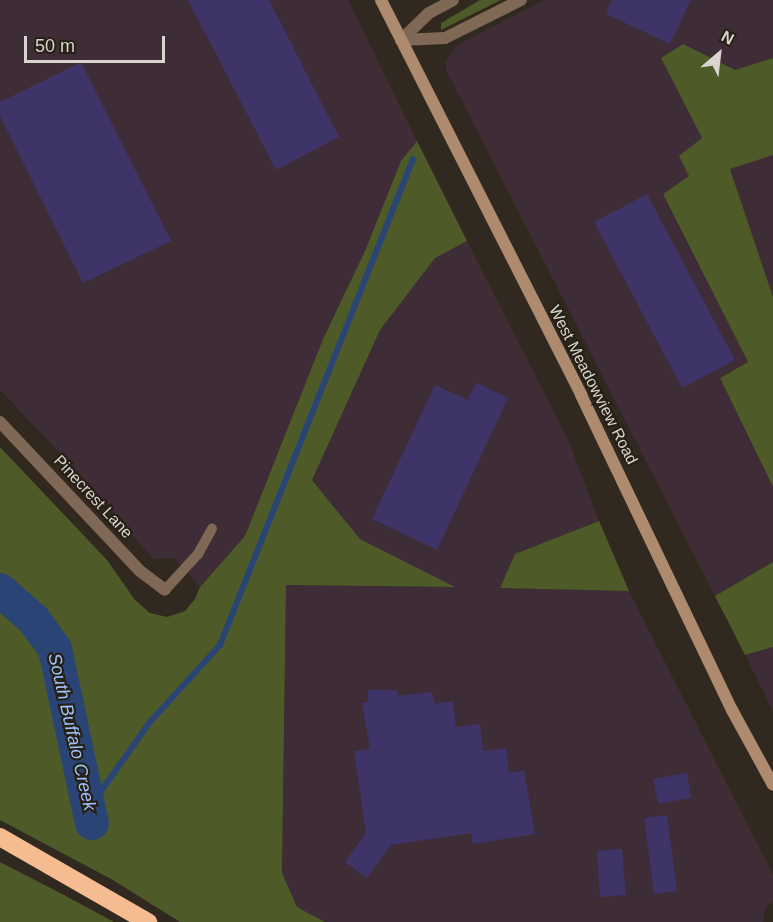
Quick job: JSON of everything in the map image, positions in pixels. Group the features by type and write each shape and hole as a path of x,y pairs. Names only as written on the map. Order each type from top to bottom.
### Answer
{"highway":[{"path":"0,837 148,922"}],"street":[{"name":"West Meadowview Road","path":"381,0 581,395 732,710 773,785"},
{"path":"401,40 429,13 453,0"},
{"path":"401,40 445,38 521,0"},
{"name":"Pinecrest Lane","path":"0,422 140,571 165,590"}],"lane":[{"path":"165,590 198,554 212,529"}],"shaded area":[{"path":"0,0 348,0 417,141 401,161 365,251 323,339 245,536 200,587 174,558 153,559 95,490 0,390"},
{"path":"544,0 773,0 773,58 735,70 683,45 661,58 702,138 689,176 663,194 748,362 720,378 773,487 773,562 715,596 446,70 446,60 459,44"},
{"path":"773,155 773,297 730,169"},
{"path":"467,241 569,442 599,521 515,554 500,588 629,591 773,875 773,902 766,907 763,922 325,922 297,907 282,873 286,585 454,587 360,539 312,480 380,330 435,257"},
{"path":"773,647 773,711 745,655"}],"green space":[{"path":"480,0 501,0 441,30 441,23"},
{"path":"683,44 735,70 773,58 773,155 730,169 773,297 773,487 720,378 748,362 663,194 689,176 679,156 702,138 661,58"},
{"path":"417,141 467,241 435,258 380,330 312,480 360,539 455,587 286,585 282,873 297,907 325,922 180,922 113,880 0,820 0,447 107,560 135,600 150,613 167,617 185,611 195,599 200,587 245,536 323,339 365,251 401,161"},
{"path":"599,521 629,591 500,588 515,554"},
{"path":"773,562 773,647 745,655 715,596"},
{"path":"0,862 64,895 114,922 0,922"}],"building":[{"path":"188,0 269,0 339,137 276,170"},
{"path":"612,0 691,0 670,44 606,14"},
{"path":"81,62 171,241 83,283 0,116 0,102"},
{"path":"647,194 735,360 682,388 594,222"},
{"path":"476,383 508,398 437,550 372,519 435,385 468,400"},
{"path":"368,690 397,690 398,696 432,692 435,704 453,701 456,727 480,724 483,751 506,748 509,773 524,770 535,834 473,844 471,833 391,845 367,878 345,862 366,832 354,751 370,749 362,703 368,702"},
{"path":"687,773 691,798 658,804 653,779"},
{"path":"667,815 677,891 654,894 644,818"},
{"path":"622,849 626,895 600,897 597,851"}],"waterway":[{"path":"89,808 150,722 220,645 413,159"},
{"name":"South Buffalo Creek","path":"0,590 34,620 55,649 92,823"}]}
